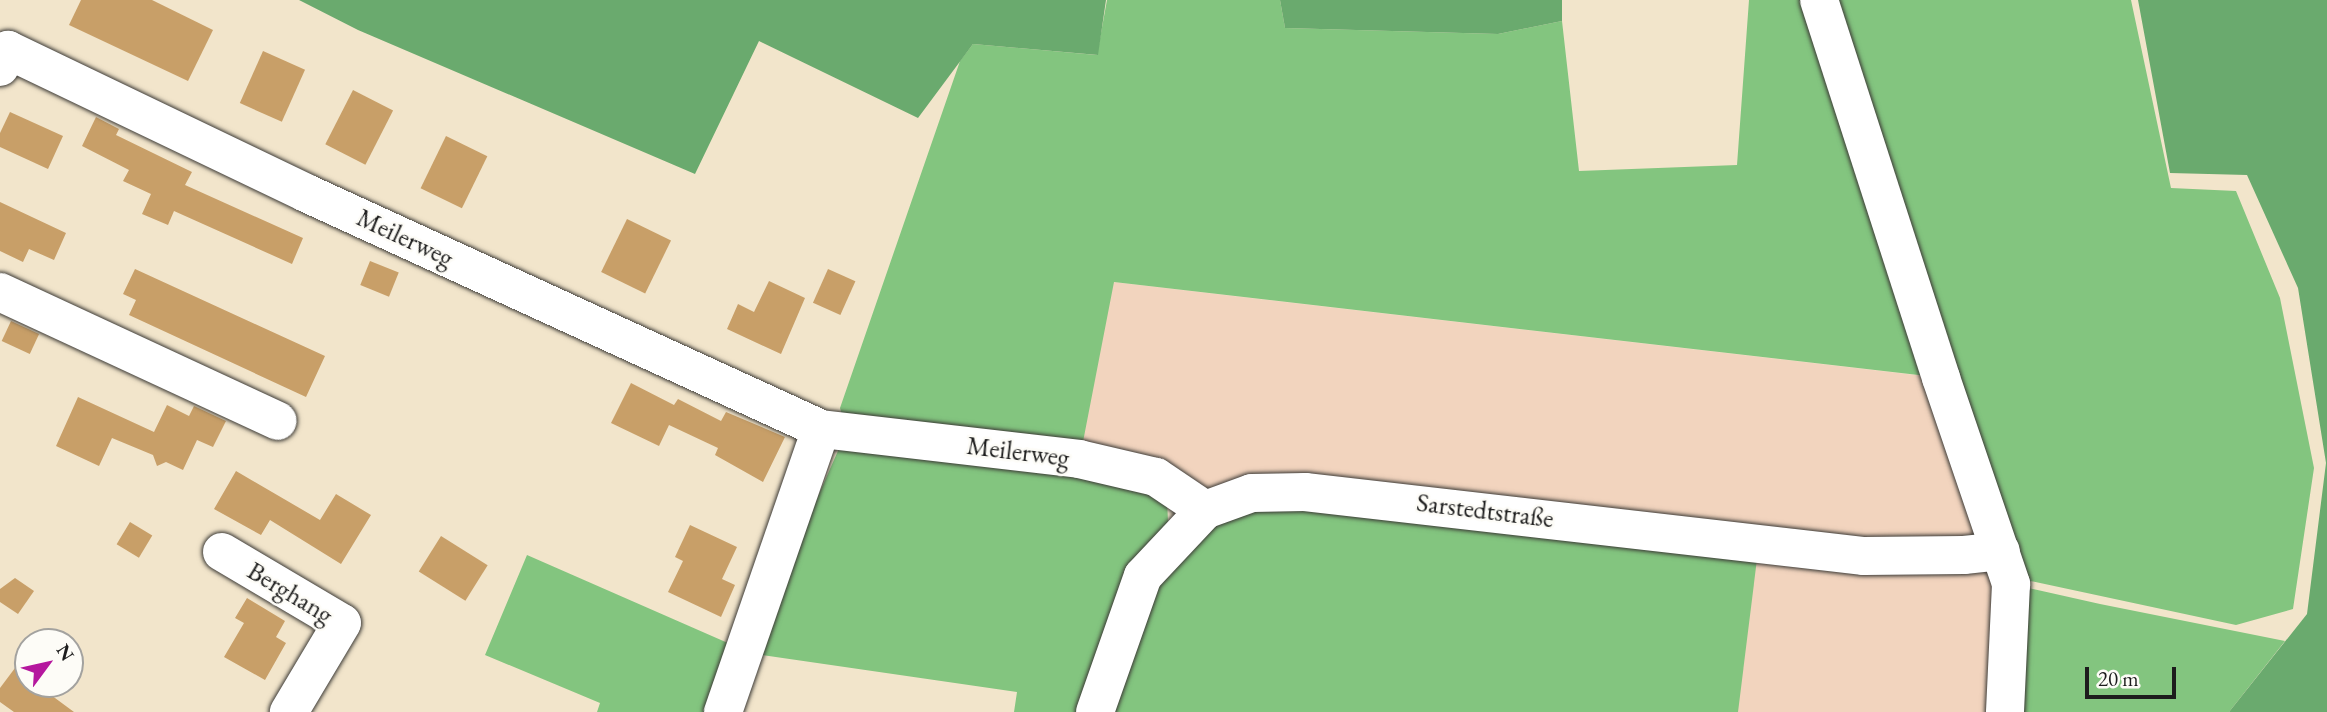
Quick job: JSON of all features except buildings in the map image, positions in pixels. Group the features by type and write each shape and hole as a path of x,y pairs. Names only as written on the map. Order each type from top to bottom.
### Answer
{"street":[{"path":"1819,0 1941,378 2011,584 2005,712"},
{"name":"Meilerweg","path":"3,54 821,429 1079,459 1156,477 1205,510"},
{"path":"0,292 278,421"},
{"path":"723,712 821,429"},
{"name":"Sarstedtstraße","path":"1095,712 1143,576 1205,510 1252,493 1305,492 1864,556 1964,555 2001,551"},
{"name":"Berghang","path":"222,552 342,623 289,712"}],"shaded area":[{"path":"1113,282 1941,378 2001,551 2005,712 1095,712 1205,510 1079,459"}],"green space":[{"path":"299,0 1106,0 1098,55 973,44 918,118 759,41 695,174 358,30"},
{"path":"1107,0 1280,0 1285,28 1498,34 1562,21 1579,171 1737,165 1749,0 1808,0 1927,376 1114,282 1082,447 845,425 840,408 960,61 973,44 1097,55"},
{"path":"1280,0 1562,0 1562,21 1498,34 1285,28"},
{"path":"1827,0 2131,0 2171,188 2236,191 2280,298 2314,468 2293,609 2236,625 2021,579"},
{"path":"2138,0 2327,0 2327,712 2229,712 2307,614 2326,463 2298,288 2247,175 2170,173"},
{"path":"841,444 1143,482 1167,499 1168,522 1079,712 1014,712 1017,692 749,653"},
{"path":"1252,493 1759,543 1738,712 1095,712 1143,576"},
{"path":"527,555 737,647 713,712 597,712 600,703 485,655"},
{"path":"2011,584 2285,641 2229,712 2005,712"}]}
